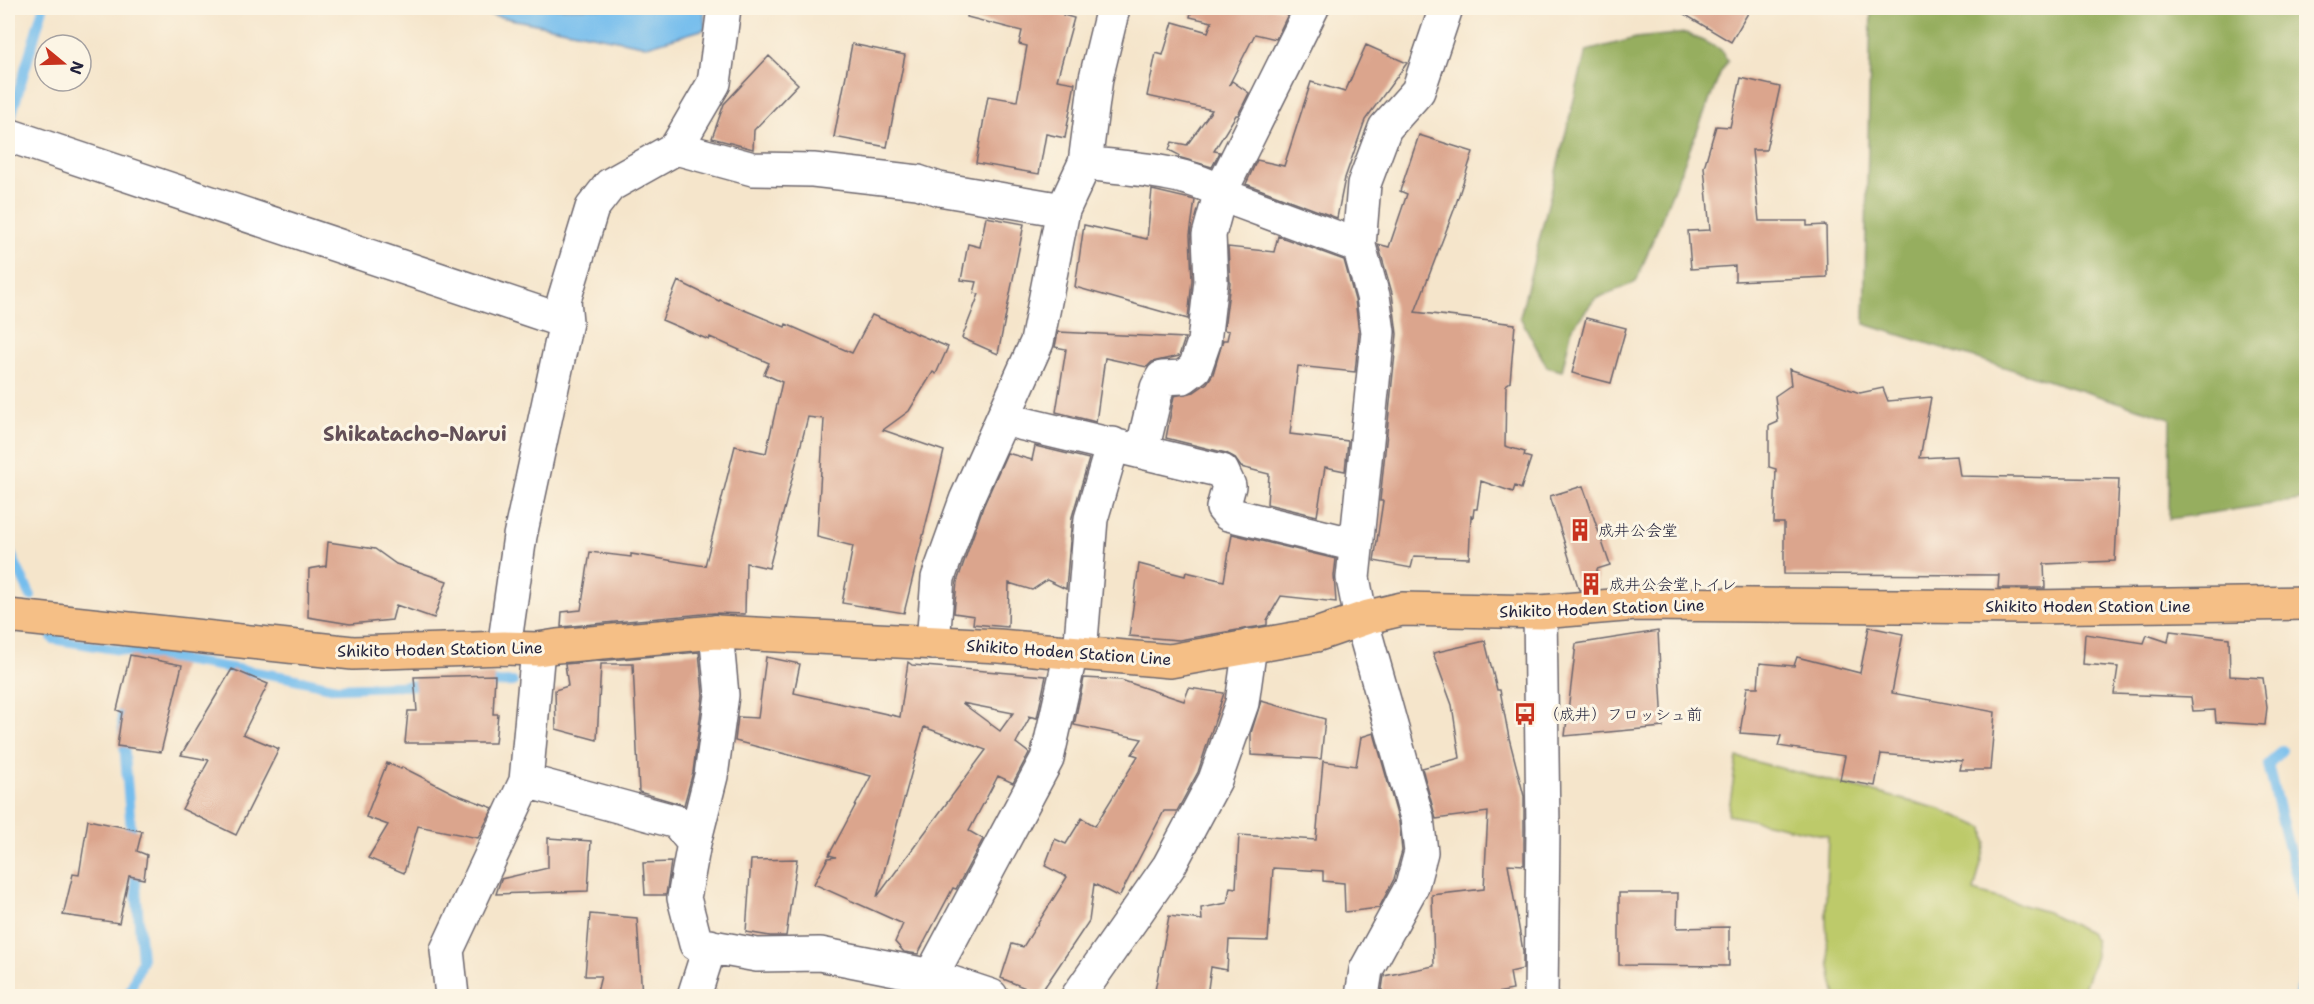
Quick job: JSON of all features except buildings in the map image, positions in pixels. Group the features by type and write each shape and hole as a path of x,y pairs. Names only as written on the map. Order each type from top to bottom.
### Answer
{"main road":[{"name":"Shikito Hoden Station Line","path":"8,616 353,653 504,648 538,650 557,646 716,632 999,646 1170,661 1316,634 1401,609 1540,612 1636,604 2039,607 2307,603"}],"street":[{"path":"504,648 519,536 566,322 564,300 592,208 610,185 676,148 714,83 723,8"},
{"path":"933,643 938,578 966,500 1037,342 1063,210 1085,163 1095,78 1113,8"},
{"path":"932,976 1047,759 1075,652 1091,519 1162,378 1183,376 1195,368 1204,342 1211,281 1209,235 1221,191 1312,8"},
{"path":"1362,996 1366,970 1412,886 1420,852 1417,818 1361,619 1353,578 1378,332 1374,296 1359,246 1364,184 1385,128 1418,91 1446,8"},
{"path":"8,135 566,322"},
{"path":"676,148 753,169 813,170 918,182 939,189 1063,210"},
{"path":"1085,163 1149,171 1199,181 1221,191 1230,198 1359,246"},
{"path":"1003,419 1222,471 1228,486 1223,508 1228,514 1356,545"},
{"path":"1540,612 1544,828 1540,996"},
{"path":"716,632 723,695 711,776 694,843 684,898 696,944 757,955 820,954 932,976 991,996"},
{"path":"1078,996 1169,866 1215,780 1242,703 1250,646"},
{"path":"452,996 447,950 526,781 538,650"},
{"path":"526,781 676,822 694,843"},
{"path":"694,996 710,946"}],"green space":[{"path":"1871,8 2306,8 2306,499 2169,519 2170,418 1864,324"},
{"path":"1686,33 1720,49 1728,61 1721,72 1636,282 1595,299 1572,328 1562,371 1547,367 1520,317 1586,51 1636,38"},
{"path":"1737,757 1940,809 1984,828 1986,843 1974,891 2047,912 2089,932 2095,941 2096,956 2081,996 1836,996 1827,936 1828,836 1728,815"}],"water":[{"path":"455,8 704,8 705,29 647,46"}],"waterway":[{"path":"8,127 43,8"},
{"path":"8,548 31,596"},
{"path":"50,632 53,639 286,677 336,688 428,685"},
{"path":"482,683 513,682"},
{"path":"131,703 122,713 122,717 132,842"},
{"path":"2282,750 2268,765 2306,916"},
{"path":"128,996 142,960 134,863"},
{"path":"2299,996 2306,965"}],"place":[{"name":"成井公会堂","path":"1580,530"},
{"name":"成井公会堂トイレ","path":"1591,584"},
{"name":"（成井）フロッシュ前","path":"1525,714"}],"district":[{"name":"Shikatacho-Narui","path":"415,434"}]}
